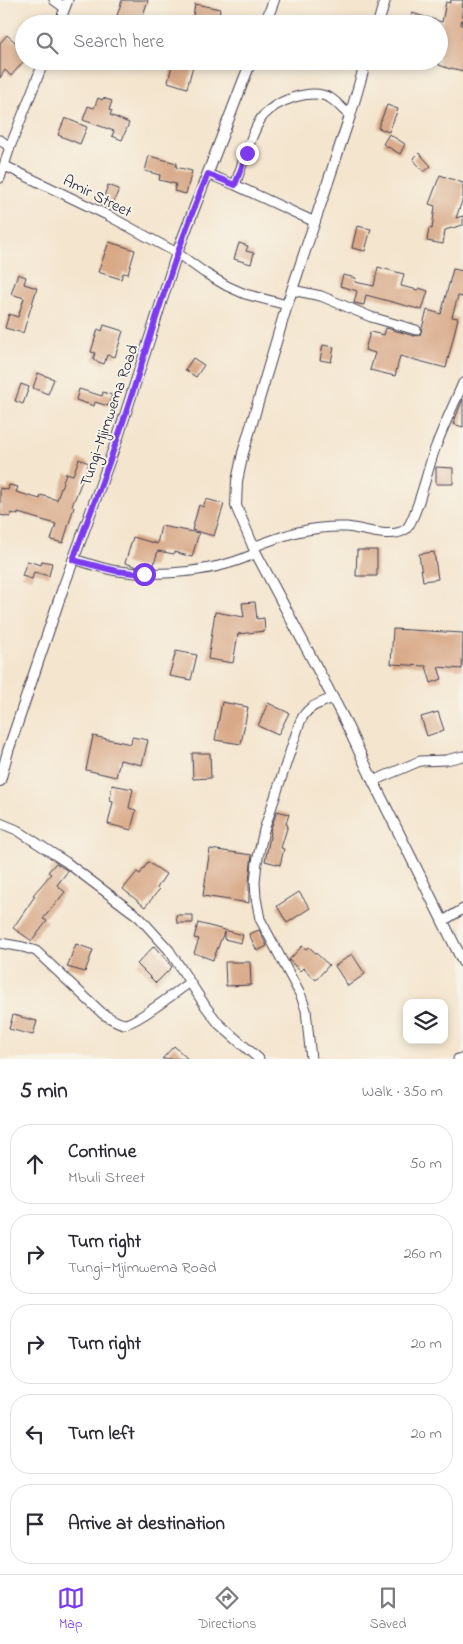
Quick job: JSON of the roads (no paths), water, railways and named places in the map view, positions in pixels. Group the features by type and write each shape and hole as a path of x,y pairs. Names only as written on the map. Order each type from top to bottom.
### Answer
{"street":[{"path":"54,0 67,4"},
{"path":"268,15 274,0"},
{"path":"381,15 385,0"},
{"path":"0,178 10,146 40,70"},
{"name":"Tungi—Mjimwema Road","path":"0,781 8,751 73,560 118,437 177,253 248,70"},
{"path":"363,70 287,305 243,453 236,506 254,550 333,698 463,962"},
{"path":"235,185 262,117 275,107 292,98 310,94 320,95 331,98 350,116"},
{"path":"0,140 10,146"},
{"name":"Amir Street","path":"5,166 109,216 177,253 204,273 227,286 245,294 287,305"},
{"path":"208,174 315,222"},
{"path":"292,290 322,296 371,317 416,330"},
{"path":"73,560 116,571 144,574 185,571 243,559 254,550 291,532 312,528 348,527 395,533 406,528 411,522 435,448 463,383"},
{"path":"312,1059 306,1010 301,996 260,919 254,882 264,830 300,722 310,708 333,698"},
{"path":"373,781 420,760 446,760 463,756"},
{"path":"0,822 17,830 66,862 139,917 169,950 219,1024 259,1059"},
{"path":"443,921 463,909"},
{"path":"0,943 36,951 103,1014 123,1024 135,1020 190,982"},
{"path":"458,1059 463,1058"}]}
